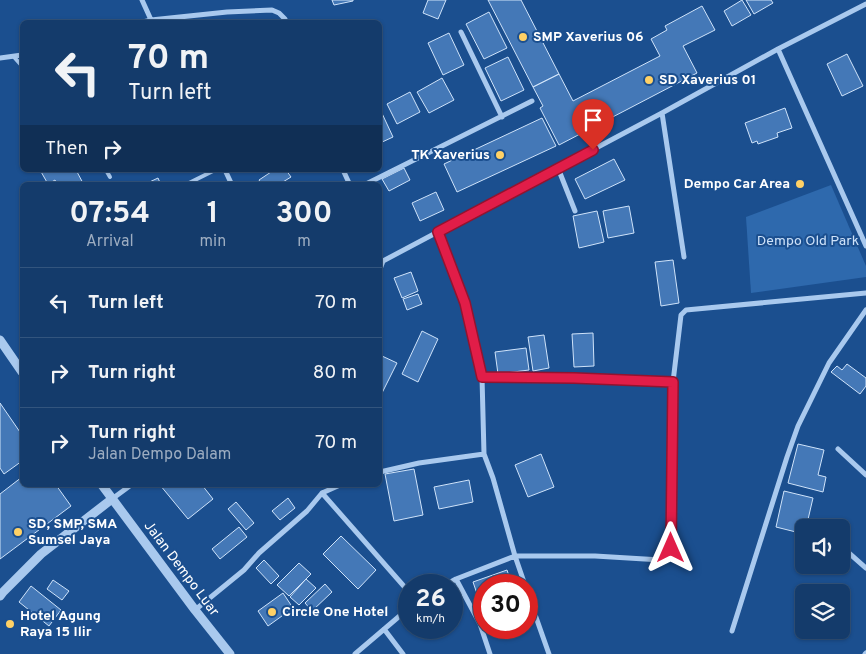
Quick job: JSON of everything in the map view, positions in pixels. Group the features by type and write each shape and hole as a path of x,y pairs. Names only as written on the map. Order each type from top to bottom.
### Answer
{"street":[{"path":"142,0 152,20"},
{"path":"382,258 438,232 778,49 866,4"},
{"path":"160,20 227,12 272,10 279,13 285,20"},
{"path":"461,32 502,117"},
{"path":"778,49 866,246"},
{"path":"0,58 20,54"},
{"path":"370,182 532,101"},
{"path":"662,113 684,257"},
{"path":"558,168 575,211"},
{"path":"438,232 465,303 482,377 484,454 521,574"},
{"path":"463,576 514,556 595,556 661,560 669,554 671,548 673,382 681,314 686,310 866,293"},
{"path":"732,631 798,426 829,363 866,310"},
{"path":"0,340 20,369"},
{"path":"482,377 673,382"},
{"path":"838,449 866,475"},
{"path":"382,472 419,463 484,454"},
{"name":"Jalan Dempo Luar","path":"103,487 230,654"},
{"path":"0,596 41,554 128,487"},
{"path":"195,610 244,570 258,553 307,511 322,493 336,487"},
{"path":"322,493 398,579"},
{"path":"850,554 866,568"},
{"path":"463,592 480,624 490,654"},
{"path":"355,654 398,617"},
{"path":"538,620 550,654"},
{"path":"384,629 402,654"}],"lane":[{"path":"14,56 20,64"},
{"path":"107,172 110,176"},
{"path":"192,182 211,172"}],"green space":[{"name":"Dempo Old Park","path":"831,185 866,266 866,277 751,293 746,217"}],"building":[{"path":"332,0 353,0 353,1 334,5"},
{"path":"428,0 446,0 438,19 423,13"},
{"name":"SMP Xaverius 06","path":"488,0 521,0 559,74 533,87"},
{"path":"742,0 751,15 732,26 724,11"},
{"path":"746,0 771,0 773,3 754,14"},
{"name":"SD Xaverius 01","path":"702,6 715,30 683,46 697,73 559,145 540,108 543,106 533,87 559,74 573,101 660,56 651,39 667,30 665,26"},
{"path":"489,12 507,48 484,59 466,24"},
{"path":"449,33 464,65 443,75 428,43"},
{"path":"847,54 863,86 842,96 827,64"},
{"path":"508,57 524,90 501,101 485,68"},
{"path":"442,78 454,100 429,113 417,92"},
{"path":"410,92 420,112 397,124 387,104"},
{"path":"785,108 792,128 777,133 778,137 758,144 757,141 752,143 745,123"},
{"path":"382,113 393,137 382,142"},
{"name":"TK Xaverius","path":"542,118 556,146 457,192 444,164"},
{"path":"614,159 625,180 585,199 575,179"},
{"path":"404,168 410,180 389,191 382,179"},
{"path":"41,172 77,172 82,182 56,182 55,180 47,182"},
{"path":"271,172 287,172 291,177 283,182 260,182 259,180"},
{"path":"158,178 160,182 149,182"},
{"path":"436,192 444,210 420,221 412,203"},
{"path":"629,206 634,233 608,238 603,211"},
{"path":"597,211 604,242 579,248 573,216"},
{"path":"673,260 679,303 661,306 655,262"},
{"path":"411,272 418,291 402,298 394,278"},
{"path":"418,294 422,304 407,310 403,299"},
{"path":"422,331 438,339 418,382 402,374"},
{"path":"593,333 594,366 574,367 572,334"},
{"path":"544,335 549,368 533,371 528,337"},
{"path":"526,348 529,370 498,374 495,352"},
{"path":"382,356 397,363 382,393"},
{"path":"847,364 866,378 866,386 860,394 831,372 837,366 842,370"},
{"path":"0,403 20,432 20,462 4,474 0,468"},
{"path":"798,444 824,450 818,475 826,477 823,492 788,483"},
{"path":"541,454 554,487 528,497 515,465"},
{"path":"414,469 423,515 394,521 385,474"},
{"name":"SD, SMP, SMA Sumsel Jaya","path":"20,479 20,487 57,487 71,506 0,559 0,494"},
{"path":"469,480 473,502 439,509 434,487"},
{"path":"162,487 204,487 213,499 188,519"},
{"path":"784,491 813,498 808,519 795,519 795,532 776,527"},
{"path":"288,498 295,508 280,520 272,511"},
{"path":"236,502 254,523 246,530 228,509"},
{"path":"239,527 247,537 220,559 212,549"},
{"path":"341,536 376,570 358,589 323,554"},
{"path":"264,560 279,576 271,584 256,568"},
{"path":"299,563 311,574 289,596 277,585"},
{"path":"507,570 508,574 496,574"},
{"path":"306,579 316,588 299,605 290,597"},
{"path":"53,580 69,591 62,600 47,589"},
{"path":"325,584 332,592 312,611 305,603"},
{"path":"31,586 61,610 49,626 19,602"},
{"path":"283,593 293,608 268,626 258,611"}],"place":[{"name":"SMP Xaverius 06","path":"523,37"},
{"name":"SD Xaverius 01","path":"649,80"},
{"name":"TK Xaverius","path":"500,155"},
{"name":"Dempo Car Area","path":"800,184"},
{"name":"SD, SMP, SMA Sumsel Jaya","path":"18,532"},
{"name":"Circle One Hotel","path":"272,612"},
{"name":"Hotel Agung Raya 15 Ilir","path":"10,624"}],"route":[{"path":"593,150 438,232 465,303 482,377 673,382 671,548"}]}
